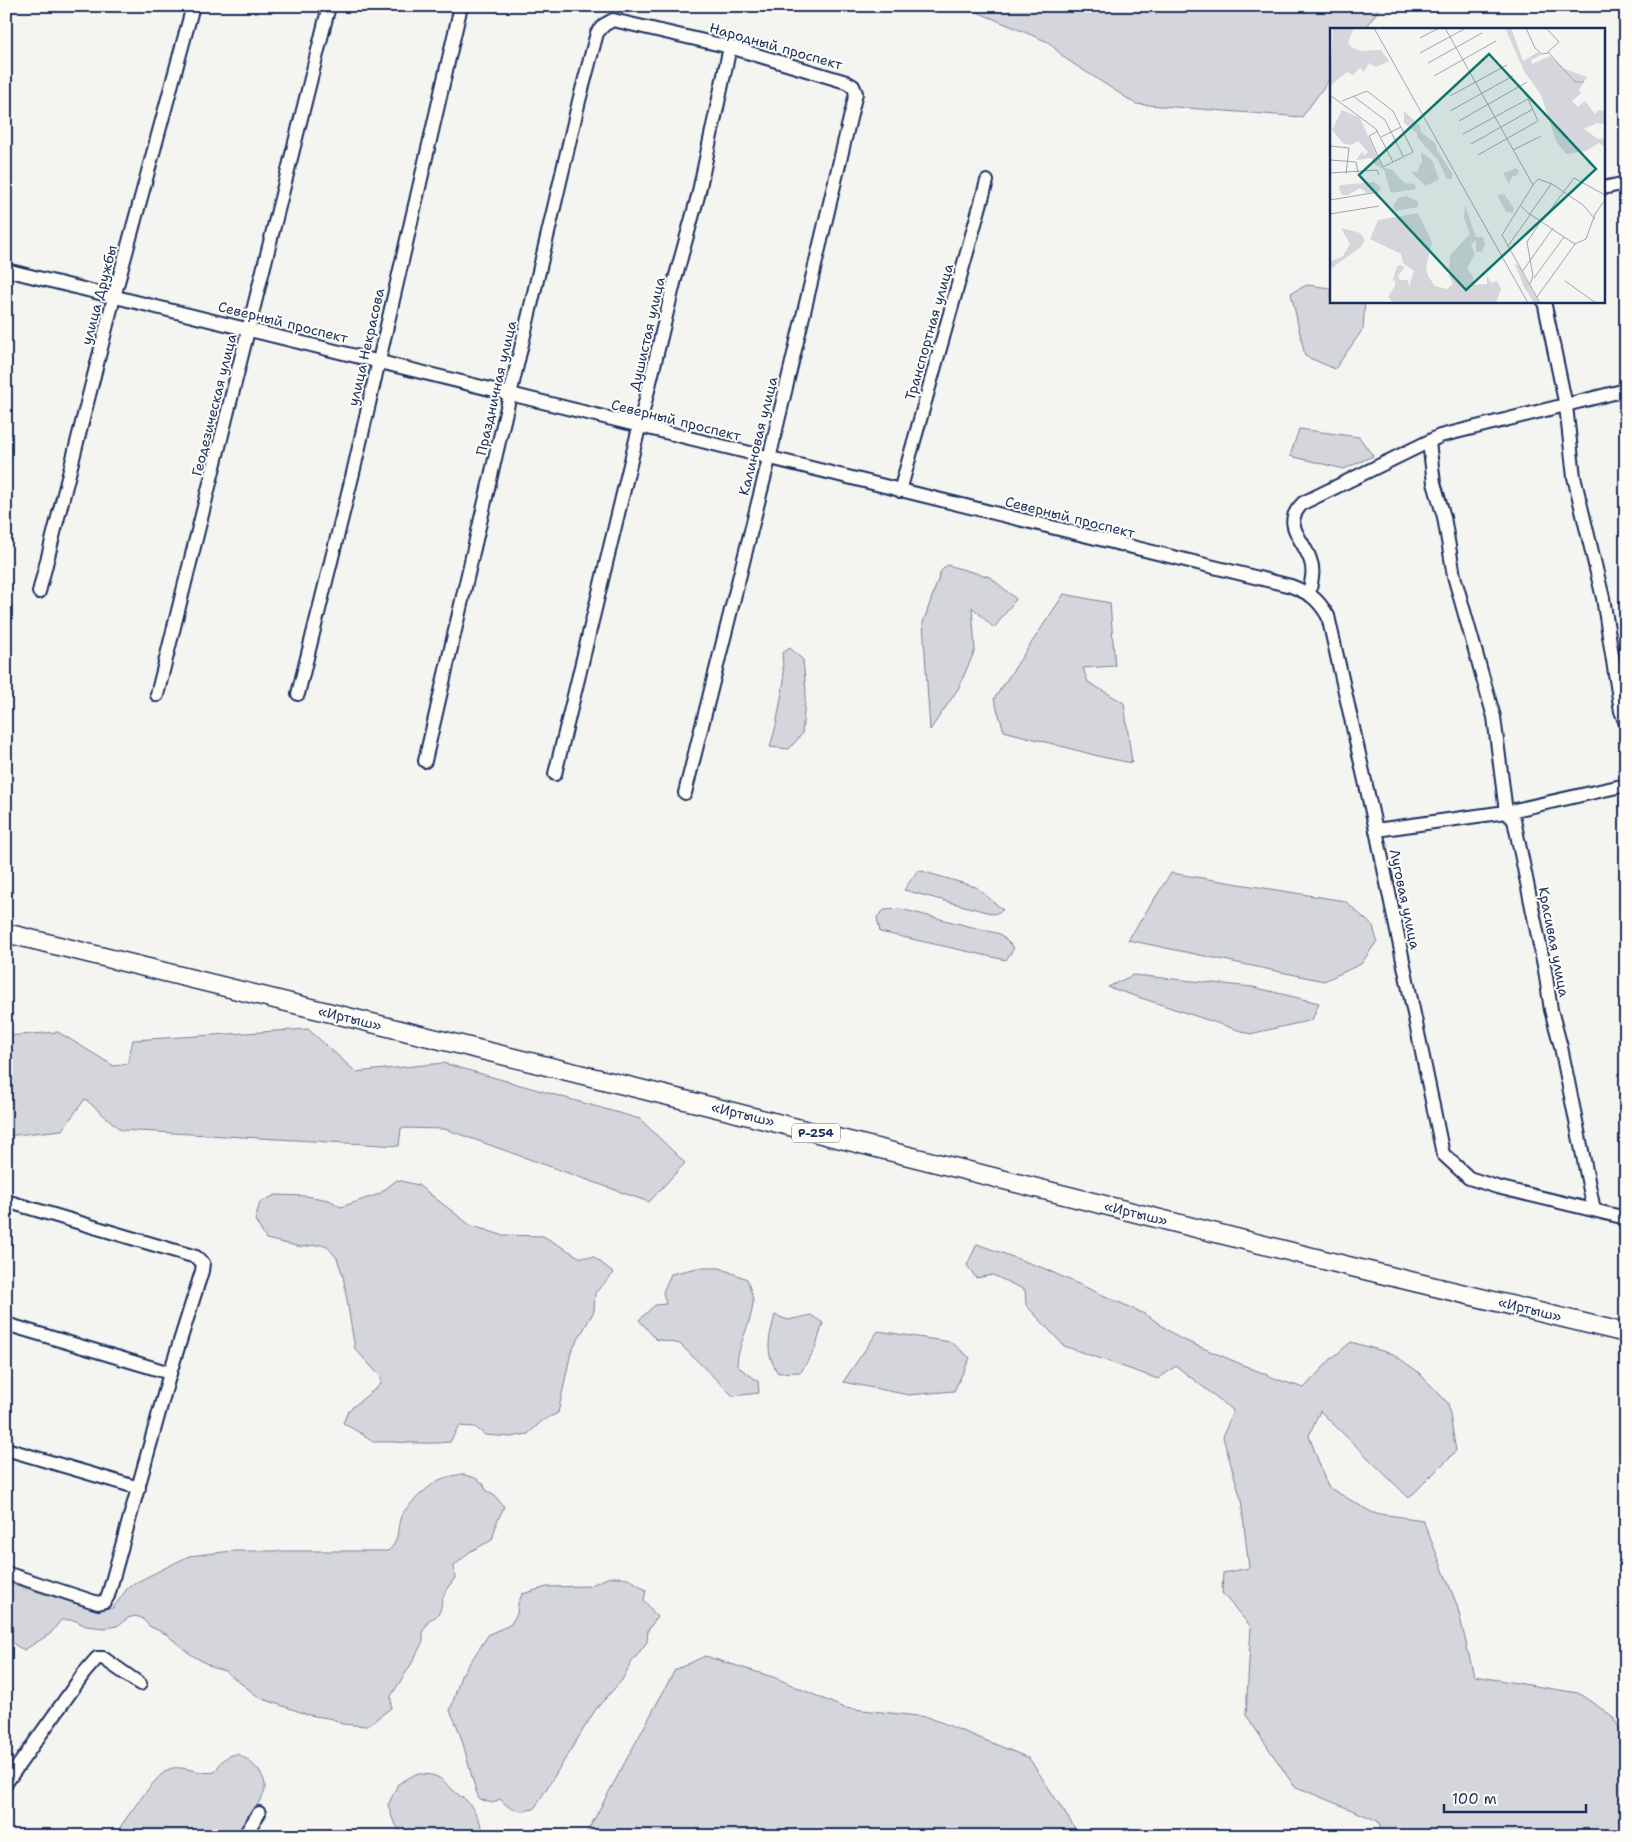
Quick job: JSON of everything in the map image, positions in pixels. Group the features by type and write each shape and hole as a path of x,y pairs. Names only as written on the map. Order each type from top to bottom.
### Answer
{"highway":[{"name":"«Иртыш»","path":"6,933 678,1098 1348,1266 1626,1333"}],"street":[{"name":"улица Дружбы","path":"40,592 114,298 193,6"},
{"name":"Геодезическая улица","path":"157,695 329,6"},
{"name":"улица Некрасова","path":"298,694 462,6"},
{"name":"Народный проспект","path":"604,25 613,20 730,47 846,82 853,86"},
{"name":"Праздничная улица","path":"425,761 584,84 597,33 604,25"},
{"name":"Душистая улица","path":"554,774 674,283 698,196 730,47"},
{"name":"Калиновая улица","path":"685,793 769,458 856,93 853,86"},
{"name":"Транспортная улица","path":"900,490 987,181"},
{"path":"1604,188 1626,183"},
{"name":"Северный проспект","path":"6,270 1291,586 1309,594 1320,602 1328,616"},
{"path":"1544,302 1566,406 1574,477 1603,598 1620,711 1626,724"},
{"path":"1309,594 1313,573 1311,560 1293,524 1296,510 1303,503 1440,436 1626,390"},
{"name":"Красивая улица","path":"1428,442 1434,483 1444,517 1454,576 1494,717 1506,812 1514,820 1545,970 1551,1010 1561,1046 1594,1210"},
{"name":"Луговая улица","path":"1328,616 1376,830 1443,1154 1469,1178 1497,1188 1594,1210"},
{"path":"1376,830 1506,812 1626,785"},
{"path":"6,1201 196,1257 203,1263 105,1601 98,1603 6,1573"},
{"path":"1594,1210 1626,1218"},
{"path":"6,1324 170,1373"},
{"path":"6,1449 139,1488"},
{"path":"6,1783 84,1672 97,1658 103,1658 140,1684"},
{"path":"244,1836 259,1813"}],"shaded area":[{"path":"963,6 1381,6 1366,28 1330,28 1330,78 1302,117 1136,104 1066,59 1048,42"},
{"path":"1307,285 1330,288 1330,302 1365,302 1363,329 1335,369 1305,356 1291,293"},
{"path":"1299,429 1359,437 1373,456 1344,469 1290,456"},
{"path":"947,565 990,577 1016,599 994,628 972,607 975,650 958,689 930,730 923,623 941,571"},
{"path":"1064,594 1110,603 1115,666 1083,668 1088,682 1124,703 1132,763 1004,731 994,699"},
{"path":"790,648 803,660 806,690 802,734 789,749 770,747 776,726 784,681 782,653"},
{"path":"918,870 976,887 1003,910 994,914 904,890"},
{"path":"1171,873 1345,901 1373,926 1377,941 1361,964 1324,981 1128,940"},
{"path":"901,909 1000,934 1014,948 1006,960 880,932 877,917 884,910"},
{"path":"1133,975 1253,987 1319,1003 1312,1020 1250,1034 1108,987"},
{"path":"308,1029 356,1072 443,1063 640,1119 685,1163 649,1202 445,1129 401,1128 399,1146 121,1130 85,1099 62,1130 6,1136 6,1036 58,1032 114,1066 127,1064 133,1040"},
{"path":"397,1180 418,1185 470,1225 501,1235 543,1236 579,1257 594,1257 614,1273 595,1293 594,1311 571,1352 558,1413 542,1421 528,1434 511,1437 485,1435 475,1427 459,1426 450,1442 373,1442 343,1423 348,1411 381,1384 381,1377 355,1349 343,1276 337,1258 326,1245 301,1247 266,1239 255,1220 260,1202 276,1195 306,1196 329,1200 341,1207 379,1194"},
{"path":"977,1244 1043,1268 1147,1315 1179,1338 1279,1380 1304,1388 1331,1359 1351,1342 1393,1354 1417,1371 1448,1403 1456,1451 1409,1498 1320,1411 1309,1436 1328,1487 1373,1513 1423,1520 1457,1605 1474,1676 1578,1693 1612,1716 1626,1739 1626,1836 1383,1836 1378,1821 1294,1786 1246,1715 1251,1627 1222,1593 1223,1573 1249,1568 1241,1499 1223,1437 1233,1410 1176,1366 1158,1379 1064,1346 1026,1305 1025,1290 993,1275 976,1278 967,1265"},
{"path":"697,1268 720,1268 747,1279 753,1302 750,1318 739,1350 737,1366 758,1381 759,1393 733,1396 680,1344 656,1339 639,1320 655,1305 666,1304 663,1292 671,1274"},
{"path":"775,1315 788,1320 811,1315 823,1323 815,1349 801,1372 778,1373 774,1365 769,1345"},
{"path":"878,1331 951,1342 970,1358 954,1391 909,1395 843,1382"},
{"path":"461,1474 475,1478 483,1483 486,1490 496,1497 504,1507 492,1540 471,1551 454,1566 455,1578 445,1593 439,1613 429,1620 423,1631 423,1641 412,1663 391,1696 391,1708 367,1726 342,1724 333,1719 309,1715 260,1698 225,1671 214,1668 190,1654 166,1634 149,1626 142,1618 135,1616 128,1618 117,1626 105,1628 86,1626 74,1620 61,1620 50,1634 24,1650 15,1645 6,1635 6,1582 93,1609 113,1608 129,1586 189,1556 232,1551 388,1551 396,1540 402,1514 411,1503 439,1480"},
{"path":"607,1578 628,1578 646,1590 644,1600 657,1617 648,1630 647,1642 631,1663 622,1680 596,1709 534,1809 515,1810 500,1799 492,1803 479,1799 463,1743 450,1711 461,1676 489,1634 510,1625 517,1614 522,1594 547,1587 589,1586"},
{"path":"705,1656 776,1678 844,1708 928,1717 1029,1758 1080,1836 585,1836 675,1670"},
{"path":"237,1754 248,1760 258,1769 262,1775 265,1787 264,1793 236,1836 114,1836 150,1787 166,1771 172,1768 183,1768 210,1773 215,1772 224,1760 229,1756"},
{"path":"416,1774 438,1777 445,1782 470,1805 486,1836 403,1836 393,1820 388,1805 398,1784"}]}
